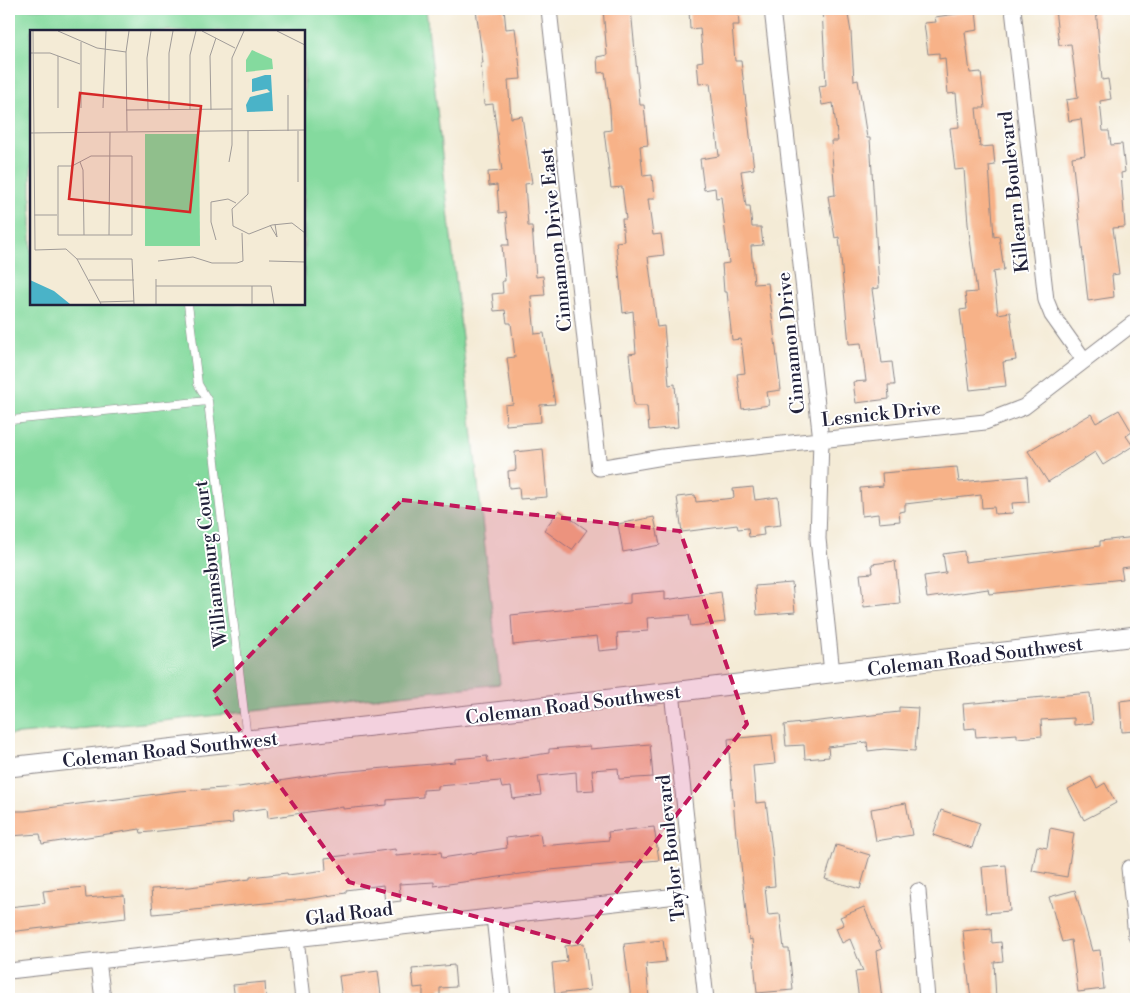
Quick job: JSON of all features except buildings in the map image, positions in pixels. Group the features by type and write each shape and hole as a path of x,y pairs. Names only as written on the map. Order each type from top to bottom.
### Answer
{"street":[{"name":"Cinnamon Drive East","path":"549,9 599,468"},
{"name":"Cinnamon Drive","path":"772,9 821,440 818,539 832,673"},
{"name":"Killearn Boulevard","path":"1012,9 1045,293 1052,315 1084,360"},
{"name":"Lesnick Drive","path":"599,468 663,457 970,424 998,418 1024,407 1136,322"},
{"name":"Coleman Road Southwest","path":"9,767 672,692 1136,636"},
{"name":"Taylor Boulevard","path":"672,692 706,999"},
{"path":"1129,868 1136,936"},
{"path":"918,892 927,999"},
{"name":"Glad Road","path":"9,971 694,894"},
{"path":"494,916 503,999"},
{"path":"296,939 303,999"},
{"path":"98,961 103,999"}],"lane":[{"name":"Williamsburg Court","path":"188,305 198,384 208,402 247,741"},
{"path":"11,420 208,402"}],"highlighted area":[{"path":"402,500 680,531 747,724 576,944 349,882 213,693"}],"green space":[{"path":"9,9 426,9 500,684 154,722 9,735"}]}
